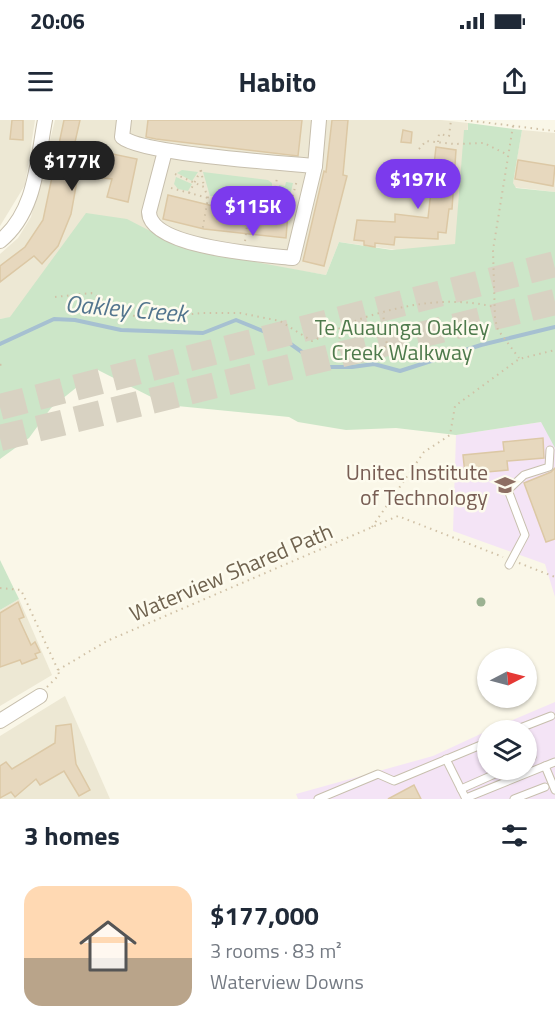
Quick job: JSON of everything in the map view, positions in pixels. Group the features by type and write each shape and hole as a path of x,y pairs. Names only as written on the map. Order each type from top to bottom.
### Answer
{"street":[{"path":"0,241 16,225 28,206 45,120"},
{"path":"124,120 122,137 125,140 165,151 315,166"},
{"path":"165,151 149,212 154,223 190,244 294,258 315,166 319,120"},
{"path":"0,721 43,692"}],"lane":[{"path":"510,563 525,535 508,490 524,475 549,467 550,450"},
{"path":"537,722 551,716"},
{"path":"318,799 378,774 394,781 477,746"},
{"path":"446,759 466,799 555,762"},
{"path":"545,766 555,790"},
{"path":"461,789 481,780"},
{"path":"513,799 545,787"}],"path":[{"path":"438,142 439,134 449,136 451,120"},
{"path":"465,120 555,131"},
{"path":"513,126 493,250 494,307 498,330 519,359"},
{"path":"418,149 426,141 484,143 508,154"},
{"path":"189,193 201,170 208,198 201,242"},
{"path":"175,174 204,187"},
{"path":"272,205 277,178"},
{"path":"171,188 208,198 290,207 297,180"},
{"path":"245,247 250,202"},
{"path":"55,297 91,293 142,320 201,313 240,313 280,321 312,340 340,330 361,319 422,303 472,302 494,307"},
{"path":"340,330 339,350 367,354 387,345 383,313"},
{"path":"372,527 424,452 450,435 455,406 519,359 555,350"},
{"path":"0,365 5,363"},
{"name":"Waterview Shared Path","path":"58,670 107,641 398,516 510,563 555,577"},
{"path":"0,588 21,590 58,670 59,675 43,692"}],"shaded area":[{"path":"0,120 35,120 25,185 0,226"},
{"path":"55,120 441,120 468,123 461,259 339,242 326,275 193,253 144,232 14,317 0,319 0,254 18,238 31,217"},
{"path":"522,130 555,133 555,192 512,187"},
{"name":"Unitec Institute of Technology","path":"541,422 555,439 555,597 545,564 453,531 456,435"},
{"path":"19,599 52,675 0,706 0,610"},
{"path":"65,696 110,799 0,799 0,736"},
{"path":"555,702 555,799 298,799 296,794 433,756 477,736 477,780 537,780 537,720 513,720"}],"green space":[{"name":"Te Auaunga Oakley Creek Walkway","path":"468,123 522,130 513,183 516,188 555,192 555,448 541,422 456,435 396,428 346,430 298,422 289,417 167,405 98,370 51,408 29,438 0,459 0,319 10,317 86,213 127,219 185,249 326,275 339,242 392,250 455,244 464,130 468,130"},
{"path":"182,170 198,172 192,181 177,173"},
{"path":"203,172 268,180 272,183 272,200 269,203 210,196"},
{"path":"176,177 192,184 188,191 178,189 174,184"},
{"path":"286,182 293,183 288,205 275,204 279,185 285,186"},
{"path":"0,560 19,599 0,610"}],"building":[{"path":"12,120 23,120 23,140 10,139"},
{"path":"64,120 80,120 75,142 99,145 98,151 137,159 128,202 107,197 112,179 78,175 71,214 58,246 42,264 34,256 0,282 0,266 25,247 43,220"},
{"path":"148,120 302,120 298,156 146,137"},
{"path":"332,120 348,120 343,175 347,176 324,266 303,261 324,171 326,172"},
{"path":"403,130 412,132 411,143 401,142"},
{"path":"436,147 456,150 452,209 449,209 446,233 438,232 438,239 395,237 394,245 375,243 375,247 364,245 364,241 354,240 357,220 395,222 395,214 428,218"},
{"path":"518,160 555,166 553,186 515,179"},
{"path":"168,195 209,205 288,213 286,238 204,229 163,219"},
{"path":"543,438 544,458 507,461 508,470 465,474 463,455 504,451 503,442"},
{"path":"555,468 555,539 546,542 524,483 551,472"},
{"path":"18,602 24,617 19,619 31,645 35,642 40,652 35,654 37,658 22,664 20,660 0,667 0,613"},
{"path":"71,724 76,764 90,790 79,796 64,771 40,785 36,779 15,797 11,792 0,798 0,766 6,762 12,769 55,743 56,726"},
{"path":"414,785 421,799 388,799"}],"waterway":[{"name":"Oakley Creek","path":"0,344 54,319 75,320 121,330 203,333 236,320 285,340 323,367 374,364 400,371 481,345 555,327"}],"tunnel":[{"path":"0,407 555,264"},
{"path":"0,438 555,302"}],"place":[{"name":"Unitec Institute of Technology","path":"505,485"}]}
